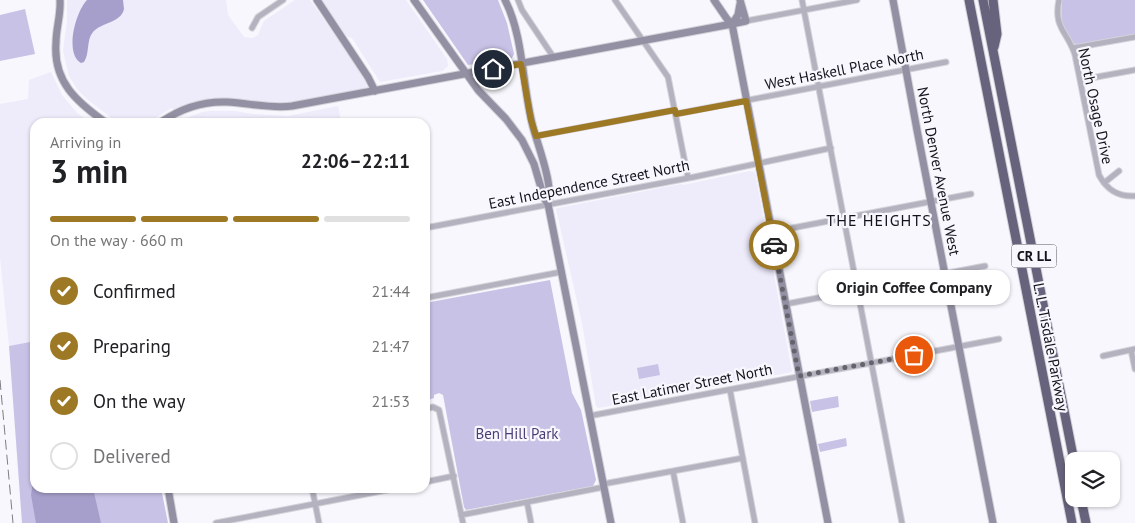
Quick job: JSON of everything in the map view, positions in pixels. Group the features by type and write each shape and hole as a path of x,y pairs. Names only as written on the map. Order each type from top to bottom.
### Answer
{"highway":[{"name":"L. L. Tisdale Parkway","path":"968,0 1072,523"},
{"name":"L. L. Tisdale Parkway","path":"983,0 1072,452"},
{"path":"992,0 997,34 993,50"},
{"path":"1083,507 1086,523"}],"street":[{"path":"60,0 56,51 61,77 76,100 100,118"},
{"path":"252,28 258,17 283,0"},
{"path":"317,0 368,76 375,91"},
{"path":"414,0 478,90 506,119 522,140 534,164 544,198 548,204 611,523"},
{"path":"505,0 513,23 531,120 543,161 550,196 548,204"},
{"path":"614,0 668,77 688,178"},
{"path":"714,0 726,19 732,24 828,523"},
{"path":"732,24 738,15 740,0"},
{"path":"740,0 746,21"},
{"path":"802,0 902,523"},
{"path":"169,118 180,112 205,104 228,102 260,107 282,107 554,58 857,0"},
{"name":"North Denver Avenue West","path":"893,0 930,202 993,523"},
{"name":"North Osage Drive","path":"1059,0 1058,20 1064,35 1073,48 1097,168 1106,185"},
{"path":"518,1 554,58"},
{"path":"1073,48 1135,36"},
{"name":"West Haskell Place North","path":"536,136 746,101 946,62"},
{"path":"1080,80 1135,70"},
{"name":"East Independence Street North","path":"430,227 688,178 831,148"},
{"path":"1119,171 1106,185 1118,194 1135,196"},
{"path":"771,232 971,194"},
{"path":"786,304 985,266"},
{"path":"430,297 561,272"},
{"name":"East Latimer Street North","path":"589,416 999,339"},
{"path":"1104,356 1133,349 1135,369"},
{"path":"730,390 755,523"},
{"path":"430,409 437,408 440,413 462,523"},
{"path":"461,515 743,458"},
{"path":"673,471 683,523"},
{"path":"430,481 454,476"},
{"path":"169,493 174,523"},
{"path":"313,493 319,523"},
{"path":"216,523 371,493"},
{"path":"527,502 531,523"}],"shaded area":[{"path":"67,0 226,0 228,15 244,37 253,38 258,35 264,21 295,0 310,0 364,76 367,86 363,89 288,103 262,103 228,98 202,100 174,110 171,108 155,118 112,118 88,100 77,89 69,76 63,51 67,21"},
{"path":"87,0 123,0 124,9 122,14 115,20 93,32 89,39 86,58 81,63 76,58 73,42 79,13"},
{"path":"322,0 406,0 447,59 448,66 442,71 380,82 352,38 345,34"},
{"path":"51,72 62,95 77,113 84,118 30,118 30,342 9,346 0,257 0,104 28,99 29,80"},
{"path":"338,106 340,118 186,118 210,111 234,111 288,116"},
{"path":"750,171 755,172 792,372 598,408 596,406 582,323 556,209"},
{"path":"31,493 94,493 101,523 36,523"}],"green space":[{"path":"423,0 498,0 507,23 514,54 512,58 468,65"},
{"path":"1062,0 1135,0 1135,34 1077,45 1068,37 1063,26"},
{"path":"25,9 35,54 0,61 0,15"},
{"name":"Ben Hill Park","path":"550,280 572,393 581,410 596,480 593,486 466,510 443,395 439,393 430,399 430,302"},
{"path":"30,342 30,493 162,493 168,523 22,523 9,346"},
{"path":"658,364 660,375 639,379 637,368"},
{"path":"838,396 839,407 812,412 810,401"},
{"path":"846,438 847,446 820,452 818,444"}],"railway":[{"path":"0,380 13,523"}],"way so far":[{"path":"774,245 799,376 914,355"}],"place":[{"name":"Origin Coffee Company","path":"914,355"}],"district":[{"name":"THE HEIGHTS","path":"879,220"}],"route":[{"path":"493,69 521,64 531,120 536,136 675,110 676,114 746,101 774,245"}]}
